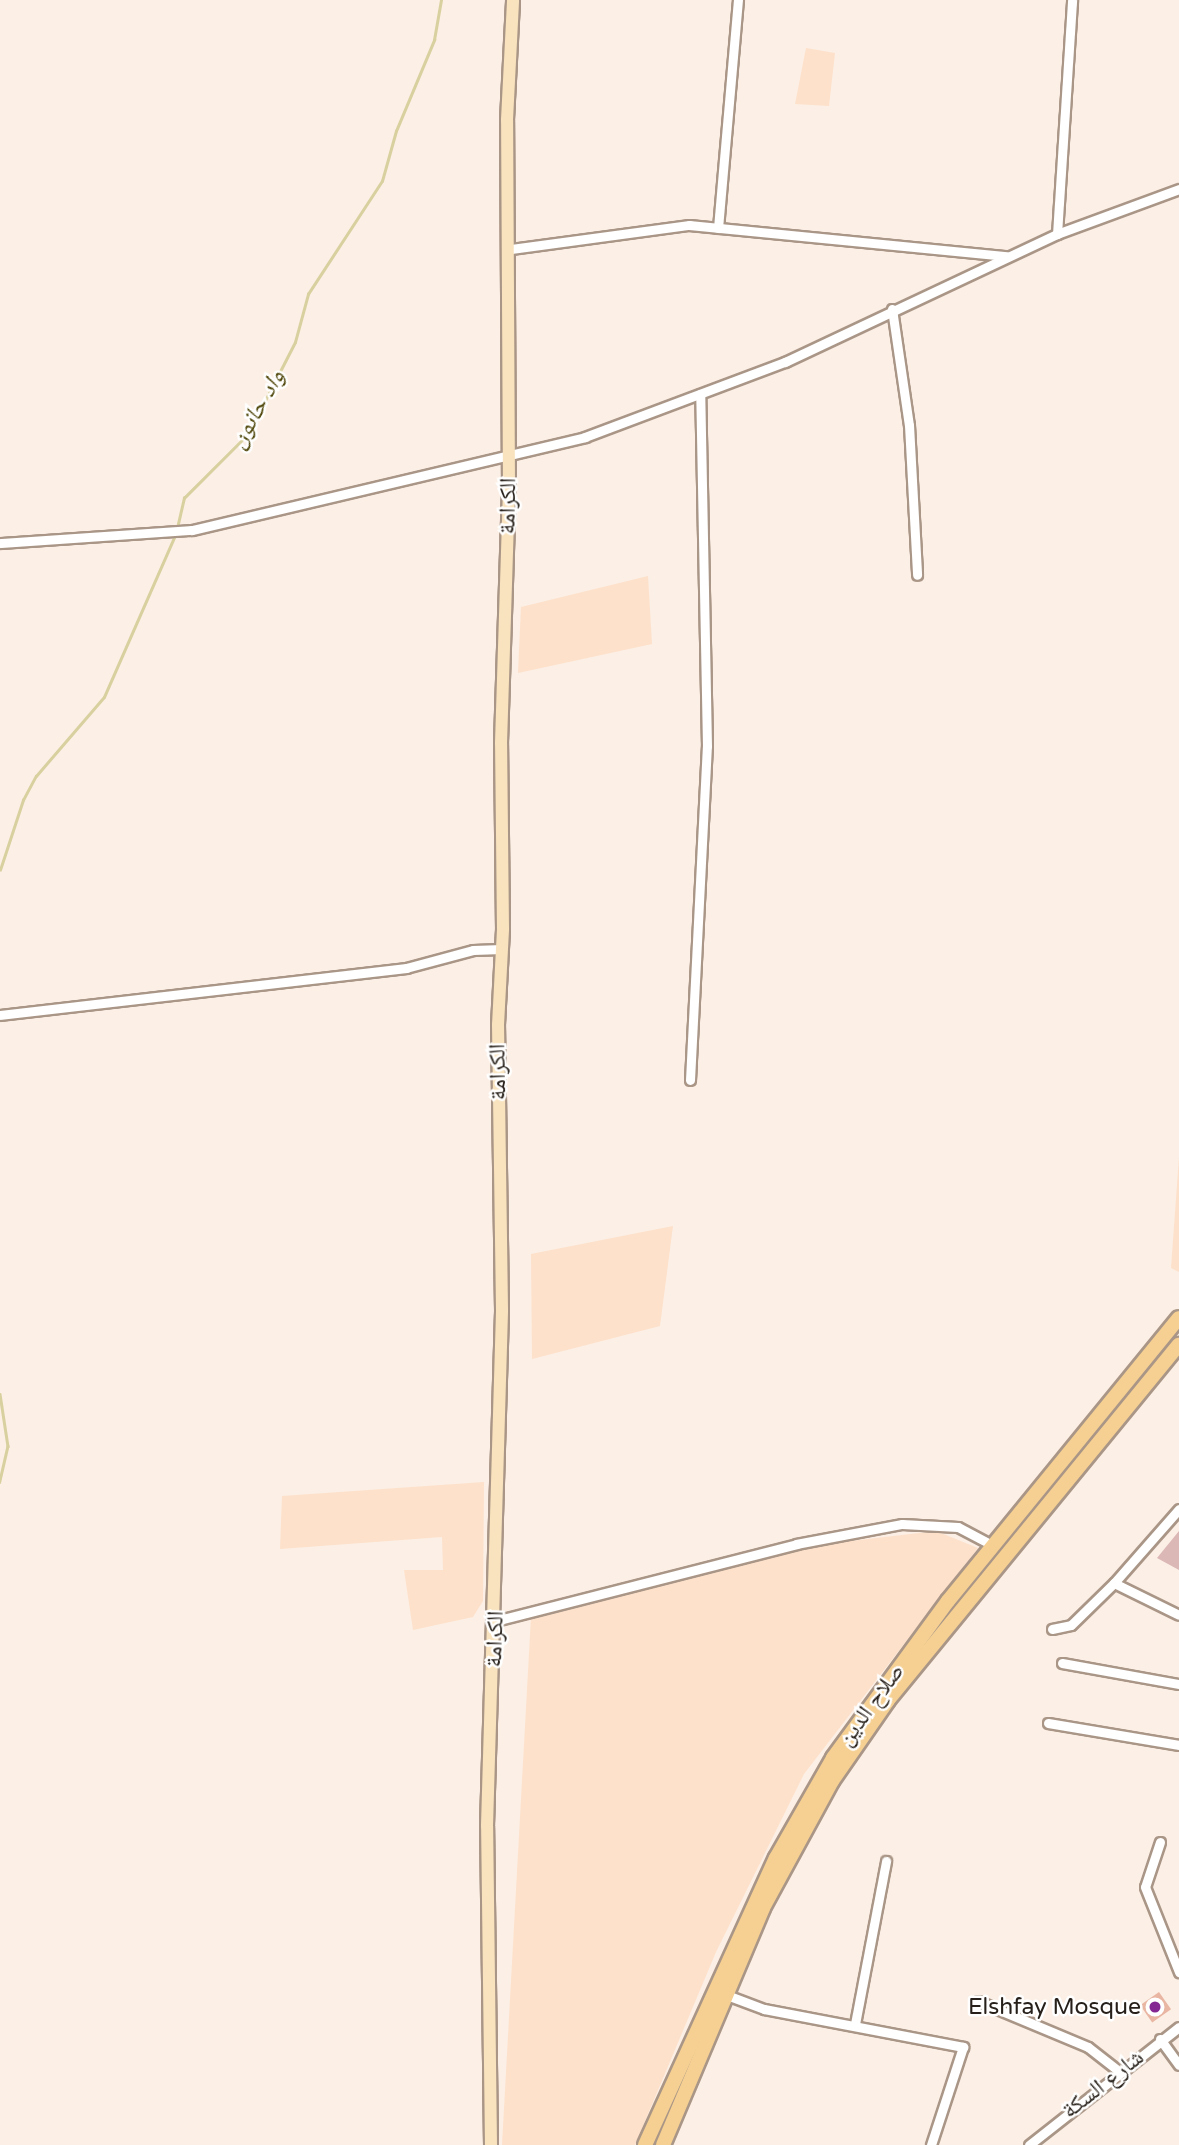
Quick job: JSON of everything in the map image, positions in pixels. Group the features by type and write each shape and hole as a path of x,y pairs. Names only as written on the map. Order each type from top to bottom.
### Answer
{"highway":[{"name":"صلاح الدين","path":"645,2145 803,1805 867,1707 1179,1318"},
{"name":"صلاح الدين","path":"663,2145 724,1994 788,1857 888,1700 1173,1362 1179,1345"}],"main road":[{"name":"الكرامة","path":"491,2145 487,1839 495,1621 509,457 510,249 507,120 513,0"}],"street":[{"path":"718,228 738,0"},
{"path":"1058,234 1072,0"},
{"path":"0,543 186,531 509,457 584,437 785,362 1006,256 1179,189"},
{"path":"510,249 689,225 1006,256"},
{"path":"892,309 909,425 917,575"},
{"path":"690,1080 707,746 700,394"},
{"path":"0,1015 406,968 473,950 502,949"},
{"path":"1052,1629 1071,1625 1114,1583 1179,1509"},
{"path":"495,1621 796,1544 902,1524 958,1527 994,1546"},
{"path":"1114,1583 1179,1615"},
{"path":"1062,1663 1179,1684"},
{"path":"1048,1723 1179,1745"},
{"path":"1160,1842 1145,1886 1179,1972"},
{"path":"855,2024 886,1861"},
{"path":"724,1994 764,2009 855,2024 963,2047 931,2145"},
{"path":"978,2001 1088,2047 1120,2072"},
{"name":"شارع السكة","path":"1029,2145 1179,2026"},
{"path":"1160,2039 1179,2065"}],"shaded area":[{"path":"806,48 835,53 829,106 795,104"},
{"path":"648,576 652,644 518,673 521,607"},
{"path":"1179,1157 1179,1272 1171,1268"},
{"path":"673,1226 660,1326 532,1359 531,1254"},
{"path":"484,1482 483,1601 473,1617 413,1630 404,1570 443,1570 442,1537 280,1549 282,1496"},
{"path":"936,1531 978,1548 804,1774 716,1952 635,2145 502,2145 531,1617 817,1545"},
{"path":"1179,1531 1179,1570 1157,1558"}],"building":[{"name":"Elshfay Mosque","path":"1159,1992 1171,2009 1152,2022 1140,2005"}],"waterway":[{"name":"واد حانون","path":"177,528 184,498 248,434 295,342 308,294 382,181 396,131 434,40 441,0"},
{"name":"واد حانون","path":"0,870 23,800 36,776 104,697 175,535"},
{"name":"واد حانون","path":"0,1394 8,1446 0,1482"}],"place":[{"name":"Elshfay Mosque","path":"1155,2007"}]}
